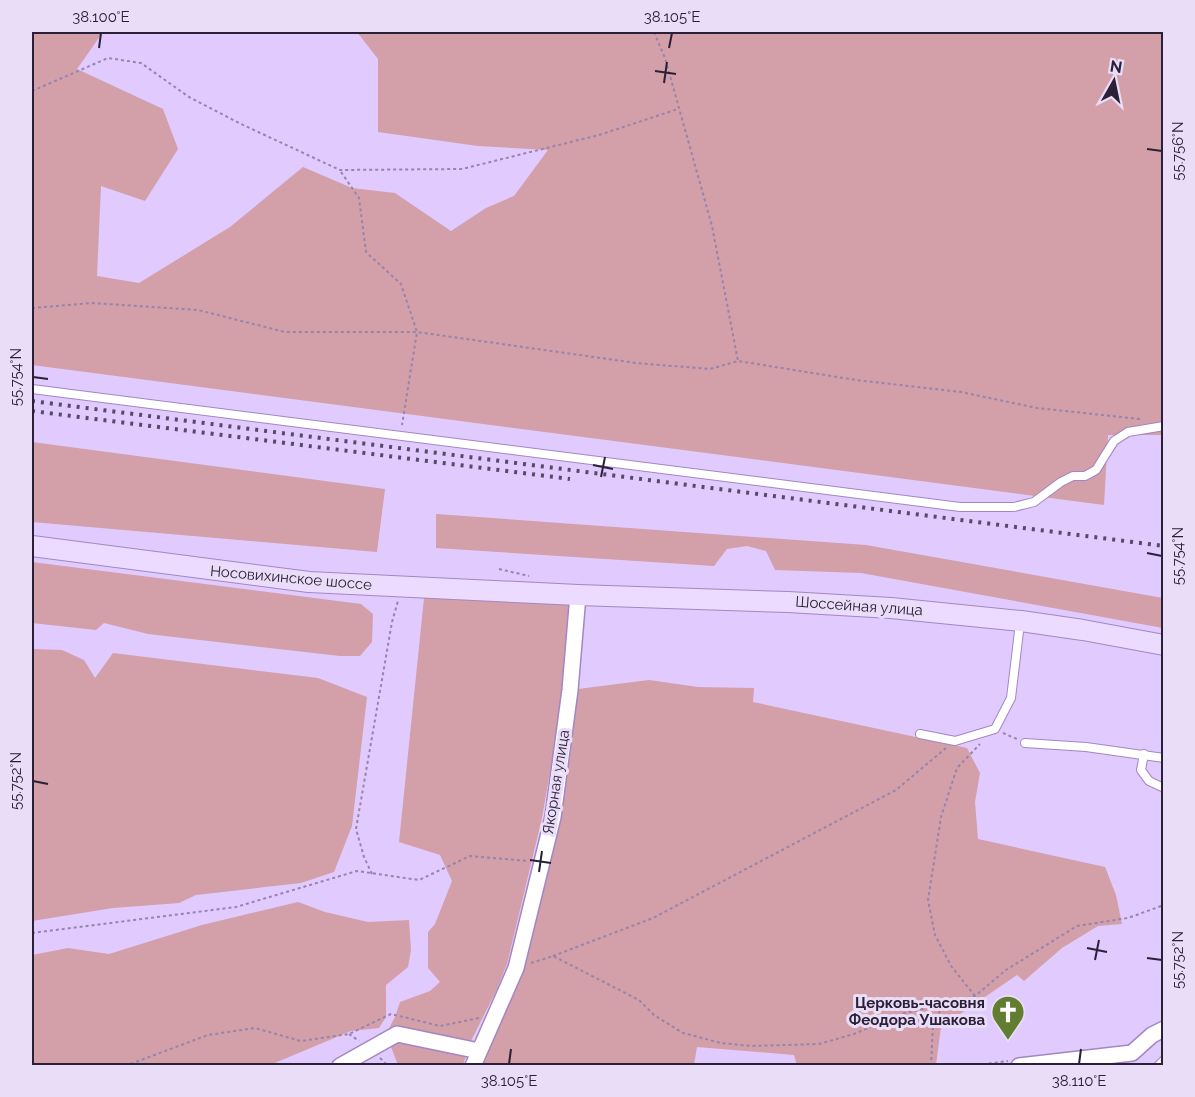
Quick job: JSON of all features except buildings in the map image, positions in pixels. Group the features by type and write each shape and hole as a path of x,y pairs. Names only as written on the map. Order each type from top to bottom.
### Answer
{"main road":[{"name":"Носовихинское шоссе","path":"32,546 309,582 551,593"},
{"name":"Шоссейная улица","path":"551,593 891,608 1021,621 1164,645"}],"street":[{"name":"Якорная улица","path":"476,1058 516,968 553,817 570,690 578,595"},
{"path":"1019,1065 1132,1053 1152,1035 1164,1029"},
{"path":"340,1065 397,1034 476,1058"}],"lane":[{"path":"32,389 960,507 1014,507 1034,502 1072,476 1085,476 1096,470 1114,441 1128,432 1162,426"},
{"path":"920,734 956,741 994,729 1011,698 1021,621"},
{"path":"1025,743 1086,747 1164,758"},
{"path":"1144,754 1141,770 1149,781 1164,789"},
{"path":"1158,1065 1164,1060"}],"path":[{"path":"654,32 665,58 712,226 738,361"},
{"path":"32,91 108,58 141,63 189,97 251,129 340,170 462,169 599,135 678,109"},
{"path":"340,170 359,198 366,252 401,284 417,332 400,437"},
{"path":"32,308 92,303 198,310 285,332 417,332 636,363 710,369 738,361 856,380 961,392 1037,408 1147,420 1162,426"},
{"path":"500,569 531,576"},
{"path":"372,874 364,857 356,829 392,622 402,587"},
{"path":"975,996 951,966 935,935 927,900 941,817 957,768 994,729 1025,743"},
{"path":"516,968 653,918 896,790 956,741"},
{"path":"32,933 236,907 357,871 419,880 471,856 542,863"},
{"path":"554,956 639,1000 654,1015 683,1033 721,1043 752,1046 819,1044 854,1034 904,1013 975,996 1006,970 1077,926 1128,918 1164,905"},
{"path":"931,1065 933,1026 943,1005"},
{"path":"125,1065 208,1035 255,1028 301,1041 350,1034 391,1014 440,1026 496,1014"}],"shaded area":[{"path":"32,32 103,32 77,69 163,109 178,149 145,201 101,186 97,276 139,283 230,227 303,167 352,188 395,193 451,231 486,208 514,196 548,150 478,146 378,132 378,59 357,32 1163,32 1163,435 1108,435 1104,505 32,365"},
{"path":"32,442 385,489 377,552 32,522"},
{"path":"436,514 866,545 1163,598 1163,628 861,573 775,570 766,551 747,546 727,549 714,566 436,548"},
{"path":"32,562 361,604 373,614 372,642 360,656 340,656 148,634 104,623 96,630 32,623"},
{"path":"424,598 571,603 565,685 542,818 507,964 471,1041 463,1065 398,1065 386,1034 400,1002 430,991 440,982 428,968 428,932 435,924 452,881 440,855 399,842"},
{"path":"32,649 62,650 84,660 95,678 113,653 318,678 367,697 352,826 334,872 301,883 196,895 179,903 113,908 32,921"},
{"path":"649,680 698,687 754,688 753,702 967,748 980,773 975,802 978,839 1105,867 1116,895 1122,924 1098,926 1062,948 1024,981 1017,975 941,1027 936,1065 797,1065 794,1055 697,1047 694,1065 473,1066 496,1014 553,817 570,690"},
{"path":"298,902 325,912 368,922 409,920 411,950 408,967 386,985 386,1017 379,1028 351,1031 270,1065 32,1065 32,955 68,948 109,954 202,925"}],"railway":[{"path":"32,401 1164,546"},
{"path":"32,411 570,479"}],"place":[{"name":"Церковь-часовня Феодора Ушакова","path":"1008,1041"}]}
